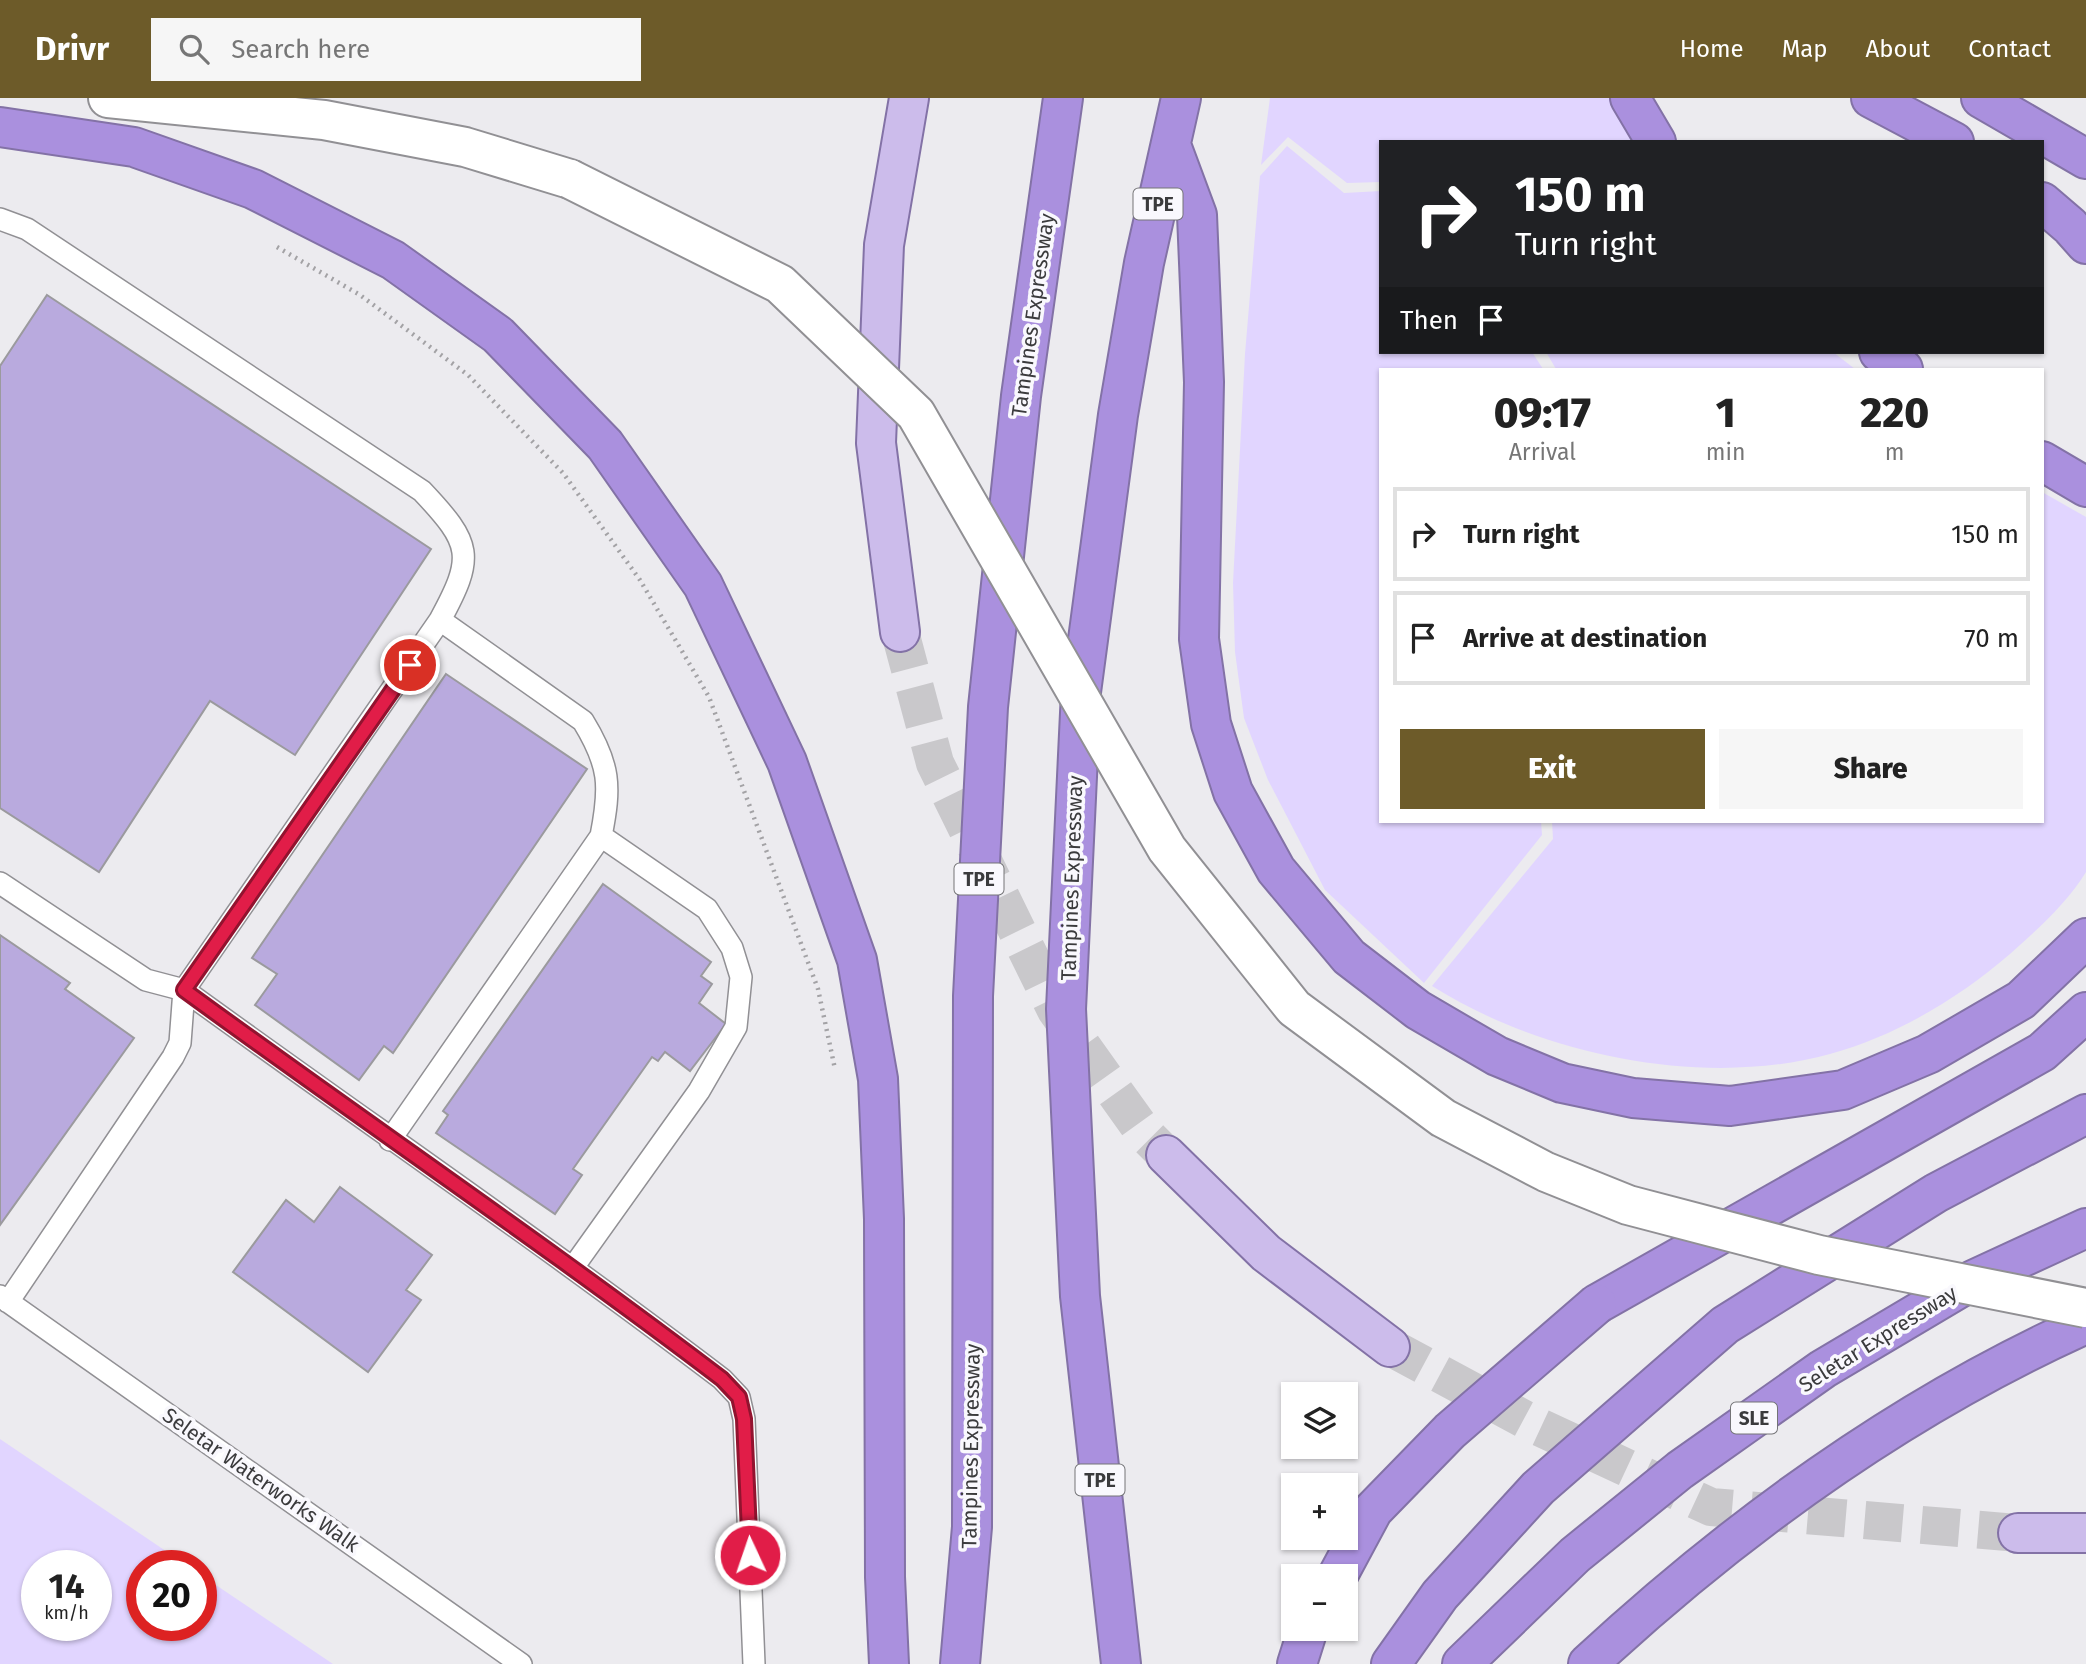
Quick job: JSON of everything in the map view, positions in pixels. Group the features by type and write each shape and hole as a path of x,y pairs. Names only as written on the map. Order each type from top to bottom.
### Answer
{"highway":[{"name":"Tampines Expressway","path":"960,1664 972,1527 973,996 988,707 1021,396 1063,98"},
{"name":"Tampines Expressway","path":"1121,1664 1080,1296 1066,1009 1081,692 1120,402 1144,263 1181,98"},
{"path":"1630,98 1656,140"},
{"path":"1871,98 1950,140"},
{"path":"1981,98 2086,159"},
{"path":"0,127 134,147 253,189 393,260 498,335 605,445 703,585 787,762 857,960 876,1066 884,1219 885,1577 889,1664"},
{"path":"1171,145 1197,215 1204,382 1199,639 1210,724 1233,792 1276,870 1349,957 1418,1010 1497,1056 1562,1083 1633,1098 1730,1106 1843,1090 1928,1054 2021,1000 2086,938"},
{"path":"2044,204 2086,244"},
{"path":"1881,354 1902,368"},
{"path":"2044,462 2086,487"},
{"path":"1344,1564 1373,1510 1450,1431 1597,1304 2042,1052 2086,1012"},
{"path":"1391,1664 1440,1595 1538,1489 1725,1325 1936,1194 2086,1114"},
{"name":"Seletar Expressway","path":"1462,1664 1574,1555 1680,1470 1735,1431 1824,1370 1973,1280 2086,1228"},
{"path":"1588,1664 1641,1615 1751,1524 1876,1437 2019,1354 2086,1324"},
{"path":"1297,1664 1304,1641"}],"main road":[{"path":"108,98 324,120 465,148 570,179 780,284 916,414 1167,849 1294,1008 1443,1118 1546,1172 1628,1205 1819,1255 2086,1308"},
{"path":"900,632 876,443 884,245 909,98"},
{"path":"1166,1156 1266,1253 1390,1347"},
{"path":"2018,1533 2086,1533"}],"lane":[{"path":"0,219 27,229 422,491 452,523 465,550 463,577 440,620 184,990 180,1043 173,1057 4,1299"},
{"path":"390,1140 601,836 609,782 598,744 583,721 440,620"},
{"path":"574,1266 699,1091 736,1027 741,978 732,948 707,909 601,836"},
{"path":"0,883 146,980 184,990 390,1140 574,1266 722,1379 739,1397 744,1419 754,1664"},
{"name":"Seletar Waterworks Walk","path":"4,1299 521,1664"}],"shaded area":[{"path":"1270,98 1609,98 1637,140 1379,140 1379,182 1347,183 1288,137 1261,165"},
{"path":"1287,146 1344,193 1379,191 1379,354 1533,354 1542,368 1379,368 1379,823 1541,823 1542,835 1424,983 1325,890 1268,780 1244,718 1235,652 1233,583 1245,354 1260,176"},
{"path":"1547,354 1836,354 1854,368 1555,368"},
{"path":"2044,493 2086,517 2086,872 2070,895 2020,945 1970,986 1926,1014 1879,1037 1830,1054 1781,1064 1730,1068 1677,1066 1625,1059 1522,1031 1475,1010 1432,986 1553,839 1552,823 2044,823"},
{"path":"0,1439 164,1550 126,1550 126,1641 217,1641 217,1586 333,1664 0,1664"}],"building":[{"path":"47,295 431,549 295,755 210,701 99,872 0,808 0,366"},
{"path":"446,674 587,769 393,1053 384,1046 359,1080 255,1005 277,974 252,958"},
{"path":"603,884 711,962 701,976 712,984 699,1003 726,1024 690,1071 665,1052 658,1061 652,1057 573,1169 582,1175 555,1214 436,1133 448,1115 443,1111"},
{"path":"0,935 70,983 65,989 134,1038 0,1225"},
{"path":"340,1187 432,1255 406,1290 421,1300 368,1372 233,1272 286,1200 314,1222"}],"tunnel":[{"path":"900,632 935,763 1056,1010 1144,1133 1166,1155"},
{"path":"1390,1347 1539,1427 1711,1507 2018,1533"}],"route":[{"path":"410,665 184,990 390,1140 574,1266 722,1379 739,1397 744,1419 750,1555"}]}
